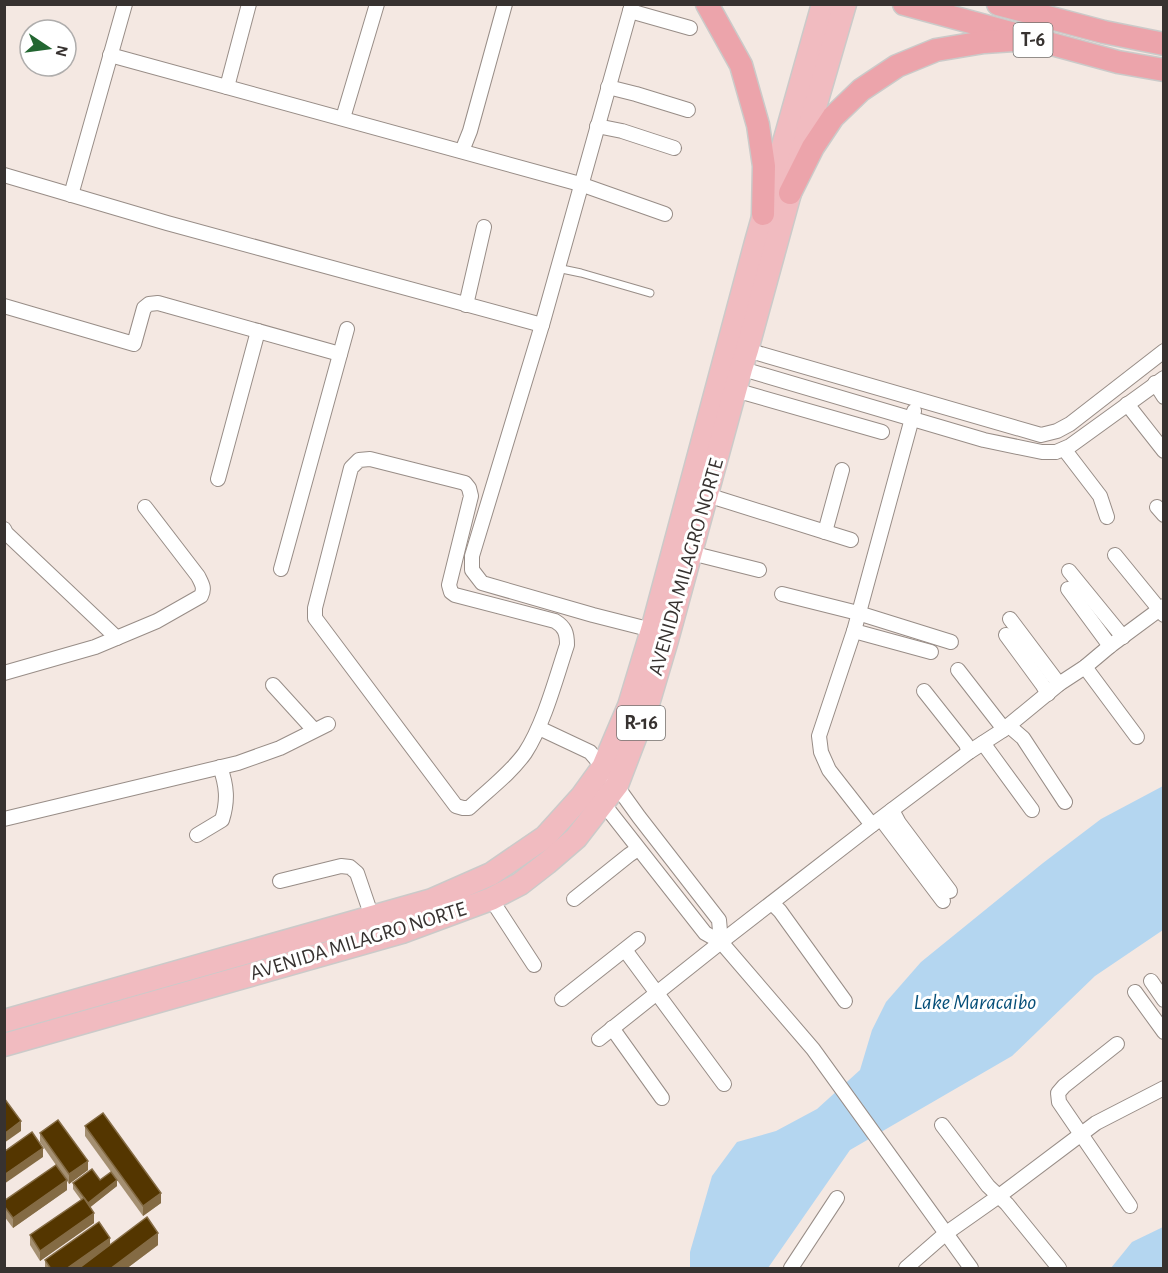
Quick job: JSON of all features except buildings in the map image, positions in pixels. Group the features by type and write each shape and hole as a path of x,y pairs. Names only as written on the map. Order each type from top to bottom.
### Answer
{"highway":[{"path":"708,4 741,65 758,125 764,166 763,214"},
{"name":"T-6","path":"904,4 1104,32 1164,44"},
{"name":"T-6","path":"990,16 1030,39 1118,62 1164,70"},
{"path":"790,193 813,147 833,117 861,90 897,66 936,50 984,42 1030,39"}],"main road":[{"name":"AVENIDA MILAGRO NORTE","path":"4,1021 432,900 491,874 545,837 582,796 599,785 617,785 648,704 707,495 763,214 823,4"},
{"name":"AVENIDA MILAGRO NORTE","path":"4,1045 402,932 491,899 520,884 576,838 629,706 790,193 845,4"},
{"path":"93,995 98,1018"}],"street":[{"path":"71,195 125,4"},
{"path":"227,87 249,4"},
{"path":"343,118 377,4"},
{"path":"462,151 470,131 505,4"},
{"path":"652,630 482,583 472,570 472,556 542,325 631,8 690,28"},
{"path":"110,55 580,184 664,214"},
{"path":"608,87 688,110"},
{"path":"597,126 622,131 674,148"},
{"path":"4,175 167,223 542,325"},
{"path":"466,305 484,227"},
{"path":"4,306 134,344 144,308 148,304 158,303 340,354"},
{"path":"281,569 347,329"},
{"path":"218,479 258,331"},
{"path":"735,363 916,400 1041,435 1058,431 1070,424 1164,351"},
{"path":"735,363 783,381 984,440 1042,452 1056,452 1070,446 1159,381 1164,397"},
{"path":"735,363 779,402 882,432"},
{"path":"779,402 783,381"},
{"path":"916,400 913,419 854,631 819,736 821,752 829,770 882,818 946,896"},
{"path":"1127,404 1164,451"},
{"path":"1064,449 1100,496 1107,517"},
{"path":"370,459 465,483 471,496 449,585 451,592 455,595 555,621 563,626 567,634 567,645 538,728 525,752 510,771 469,808 456,806 315,618 315,608 351,468 359,460 370,459"},
{"path":"825,532 842,470"},
{"path":"707,495 851,540"},
{"path":"4,673 95,647 157,621 201,596 204,587 198,576 146,507"},
{"path":"5,532 117,638"},
{"path":"691,553 759,570"},
{"path":"599,1039 882,818 969,752 1006,728 1059,684 1085,667 1123,636 1162,610 1115,555"},
{"path":"1069,571 1123,636"},
{"path":"1068,590 1110,646"},
{"path":"783,594 858,613 951,642"},
{"path":"1010,619 1059,684"},
{"path":"854,631 931,652"},
{"path":"1006,635 1048,694"},
{"path":"1085,667 1137,737"},
{"path":"958,670 1000,724 1023,738 1065,802"},
{"path":"273,686 314,730"},
{"path":"924,691 966,744 969,752"},
{"path":"4,819 238,763 280,748 328,724"},
{"path":"538,728 590,752 599,785 638,849 705,933 721,942 813,1049 971,1269"},
{"path":"983,743 1032,810"},
{"path":"197,835 222,820 226,807 224,780 220,767"},
{"path":"617,785 719,920 721,942"},
{"path":"574,899 638,849"},
{"path":"280,881 341,866 350,867 357,873 372,917"},
{"path":"491,899 534,965"},
{"path":"772,903 845,1001"},
{"path":"562,999 638,939"},
{"path":"624,950 724,1084"},
{"path":"1151,981 1164,1000"},
{"path":"1135,992 1164,1032"},
{"path":"612,1028 662,1098"},
{"path":"1117,1044 1064,1086 1059,1093 1059,1102 1070,1116 1077,1137 1089,1144 1126,1208"},
{"path":"906,1269 945,1234 1096,1123 1164,1088"},
{"path":"942,1125 988,1186 1059,1268"},
{"path":"791,1269 837,1198"}],"lane":[{"path":"557,268 650,293"}],"water":[{"name":"Lake Maracaibo","path":"1163,786 1163,930 1095,976 1012,1056 850,1150 768,1268 690,1268 690,1252 712,1176 737,1142 776,1131 817,1109 860,1070 872,1030 886,1002 921,962 1101,819"},
{"path":"1163,1227 1163,1268 1111,1268 1132,1242"}]}
